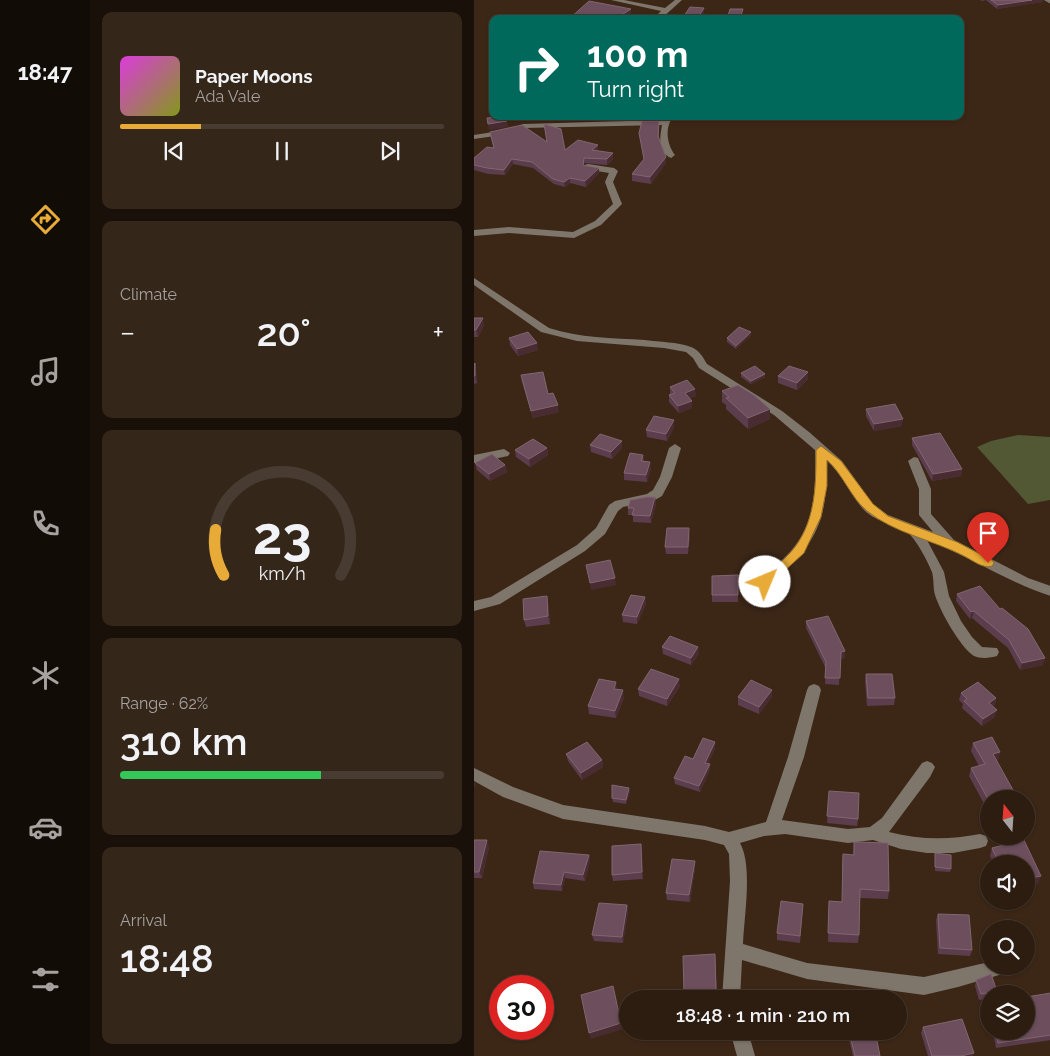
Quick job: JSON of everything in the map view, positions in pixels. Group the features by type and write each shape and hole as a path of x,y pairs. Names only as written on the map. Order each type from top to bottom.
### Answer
{"street":[{"path":"614,0 664,10"},
{"path":"660,15 679,0"},
{"path":"474,137 515,130 533,120"},
{"path":"523,126 648,120"},
{"path":"669,120 663,137 664,147 671,155"},
{"path":"474,233 509,230 574,235 598,223 618,204 609,182 614,171 588,166"},
{"path":"474,281 545,330 557,334 689,350 697,356 703,366 778,414 838,464 869,507 884,518 949,543 1023,581 1050,591"},
{"path":"474,606 495,601 581,548 601,531 613,508 619,504 651,497 658,493 666,477 675,448"},
{"path":"765,582 800,550 816,517 822,486 821,450"},
{"path":"474,459 504,453"},
{"path":"914,461 924,489 925,515 949,543"},
{"path":"913,530 924,545 938,572 942,596 962,633 978,652 992,652"},
{"path":"772,827 796,757 814,690"},
{"path":"474,774 508,792 563,812 705,833 729,840 772,827 786,826 862,836 874,833 884,827 901,801 923,776 927,767"},
{"path":"874,833 894,842 917,846 951,847 980,842"},
{"path":"729,840 737,853 738,881 732,990"},
{"path":"735,950 807,971 924,986 980,973"},
{"path":"742,1040 746,1056"}],"green space":[{"path":"1018,435 1050,437 1050,500 1028,504 977,447 991,441"}],"building":[{"path":"991,0 1032,0 998,5"},
{"path":"589,1 631,9 621,15 573,15"},
{"path":"690,7 704,8 700,15 685,15"},
{"path":"730,9 743,9 741,15 728,15"},
{"path":"487,118 489,118 489,120 507,121 488,124"},
{"path":"642,121 659,121 658,136 666,157 650,177 632,174 644,159 639,133"},
{"path":"544,124 561,129 565,150 578,140 598,145 592,150 613,153 607,159 584,158 583,165 599,168 585,181 570,178 564,182 553,179 532,162 512,159 504,170 474,165 474,158 487,147 494,148 490,132 522,125 547,142"},
{"path":"474,318 483,318 476,330 474,330"},
{"path":"739,327 751,332 736,346 727,338"},
{"path":"528,332 537,343 517,349 509,338"},
{"path":"755,366 765,374 751,381 741,373"},
{"path":"789,366 808,372 797,383 778,376"},
{"path":"543,372 548,394 553,393 558,405 531,411 521,375"},
{"path":"687,380 695,389 685,393 692,401 678,406 669,395 675,393 670,387"},
{"path":"738,385 754,395 770,409 748,418 726,398 729,397 722,391"},
{"path":"895,404 903,419 874,424 866,409"},
{"path":"654,416 674,420 666,434 646,430"},
{"path":"940,433 962,469 933,474 912,438"},
{"path":"600,434 622,441 611,452 590,445"},
{"path":"533,439 547,448 529,459 515,450"},
{"path":"630,453 643,455 641,461 650,462 646,475 624,473"},
{"path":"492,454 505,465 489,474 475,463"},
{"path":"655,497 650,516 632,515 634,508 628,508 630,500"},
{"path":"667,528 689,528 688,547 665,547"},
{"path":"610,560 615,578 590,583 586,565"},
{"path":"738,575 738,595 712,595 712,576"},
{"path":"980,586 1000,609 1002,608 1028,629 1045,658 1022,663 1009,640 974,611 971,612 957,594"},
{"path":"631,595 645,597 637,617 622,615"},
{"path":"547,596 548,616 524,620 523,599"},
{"path":"828,616 845,651 841,652 840,678 825,678 826,662 806,621"},
{"path":"670,636 698,647 691,658 662,647"},
{"path":"651,669 679,679 667,699 638,689"},
{"path":"866,674 892,674 895,698 868,698"},
{"path":"599,679 616,682 614,689 623,690 615,711 588,706"},
{"path":"751,680 772,690 759,707 738,697"},
{"path":"978,682 996,698 989,703 997,710 983,719 964,701 967,699 961,693"},
{"path":"992,737 1000,752 993,754 1013,790 983,790 971,768 985,764 973,743"},
{"path":"703,738 715,742 705,763 710,764 699,786 674,778 685,756 693,759"},
{"path":"587,742 602,760 581,773 566,754"},
{"path":"612,785 629,788 626,800 612,798"},
{"path":"829,791 859,793 858,819 827,816"},
{"path":"474,840 487,840 479,872 474,872"},
{"path":"854,842 888,843 889,891 860,889 859,935 828,933 829,901 842,902 843,854 854,855"},
{"path":"641,844 642,872 612,875 612,846"},
{"path":"1004,845 1026,845 1031,855 995,855 992,848"},
{"path":"540,851 589,855 583,875 564,872 561,885 533,883"},
{"path":"935,853 951,855 951,869 935,867"},
{"path":"672,859 695,861 689,895 666,893"},
{"path":"1035,863 1041,876 1035,877"},
{"path":"781,901 803,904 800,936 777,933"},
{"path":"599,903 627,905 622,937 592,935"},
{"path":"938,914 969,915 972,950 940,948"},
{"path":"715,954 716,990 684,990 683,956"},
{"path":"991,975 995,985 980,985 980,991 976,980"},
{"path":"613,986 619,1014 619,1024 589,1033 581,995"},
{"path":"1051,993 1051,1035 1035,1037 1035,996"},
{"path":"962,1019 974,1053 961,1056 932,1056 923,1027"},
{"path":"851,1040 877,1040 880,1056 855,1056"},
{"path":"998,1040 1018,1040 998,1043"}],"route":[{"path":"765,582 800,550 816,517 822,486 821,450 838,464 869,507 884,518 953,545 988,563"}]}
